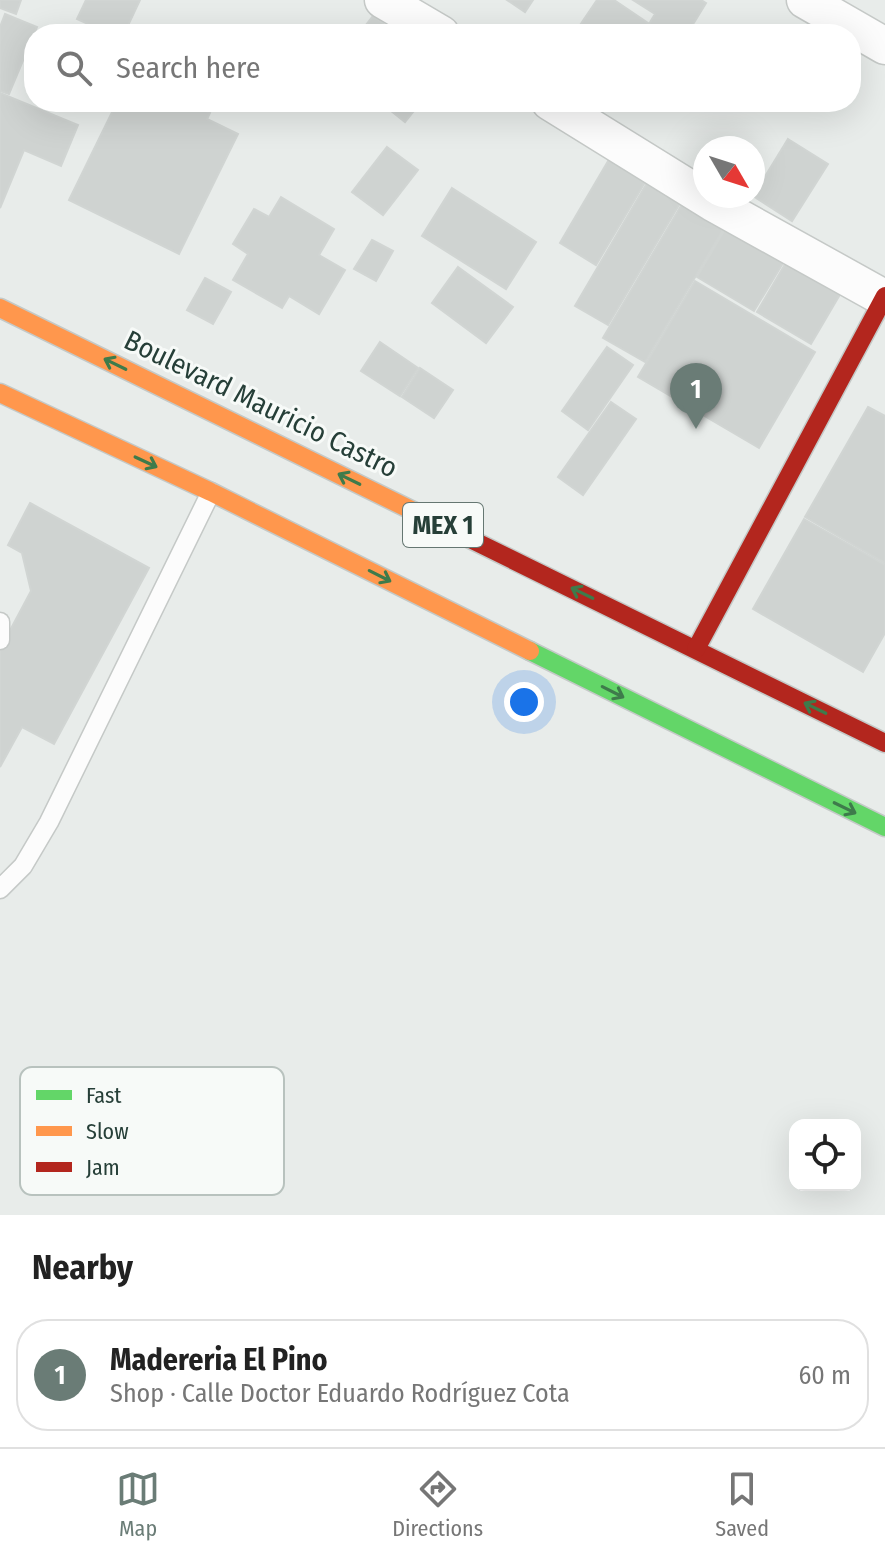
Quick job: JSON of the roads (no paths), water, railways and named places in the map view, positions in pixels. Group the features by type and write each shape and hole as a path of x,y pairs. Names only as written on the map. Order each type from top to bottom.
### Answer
{"main road":[{"path":"696,649 884,297"},
{"name":"Boulevard Mauricio Castro","path":"0,308 885,743"},
{"name":"MEX 1","path":"0,393 211,492 885,827"}],"street":[{"path":"383,0 424,24"},
{"path":"805,0 847,24"},
{"path":"861,32 885,46"},
{"path":"566,112 713,203 884,297"}],"lane":[{"path":"0,889 23,866 49,822 211,492"},
{"path":"0,622 0,640"}],"place":[{"name":"Madereria El Pino","path":"696,429"}]}
